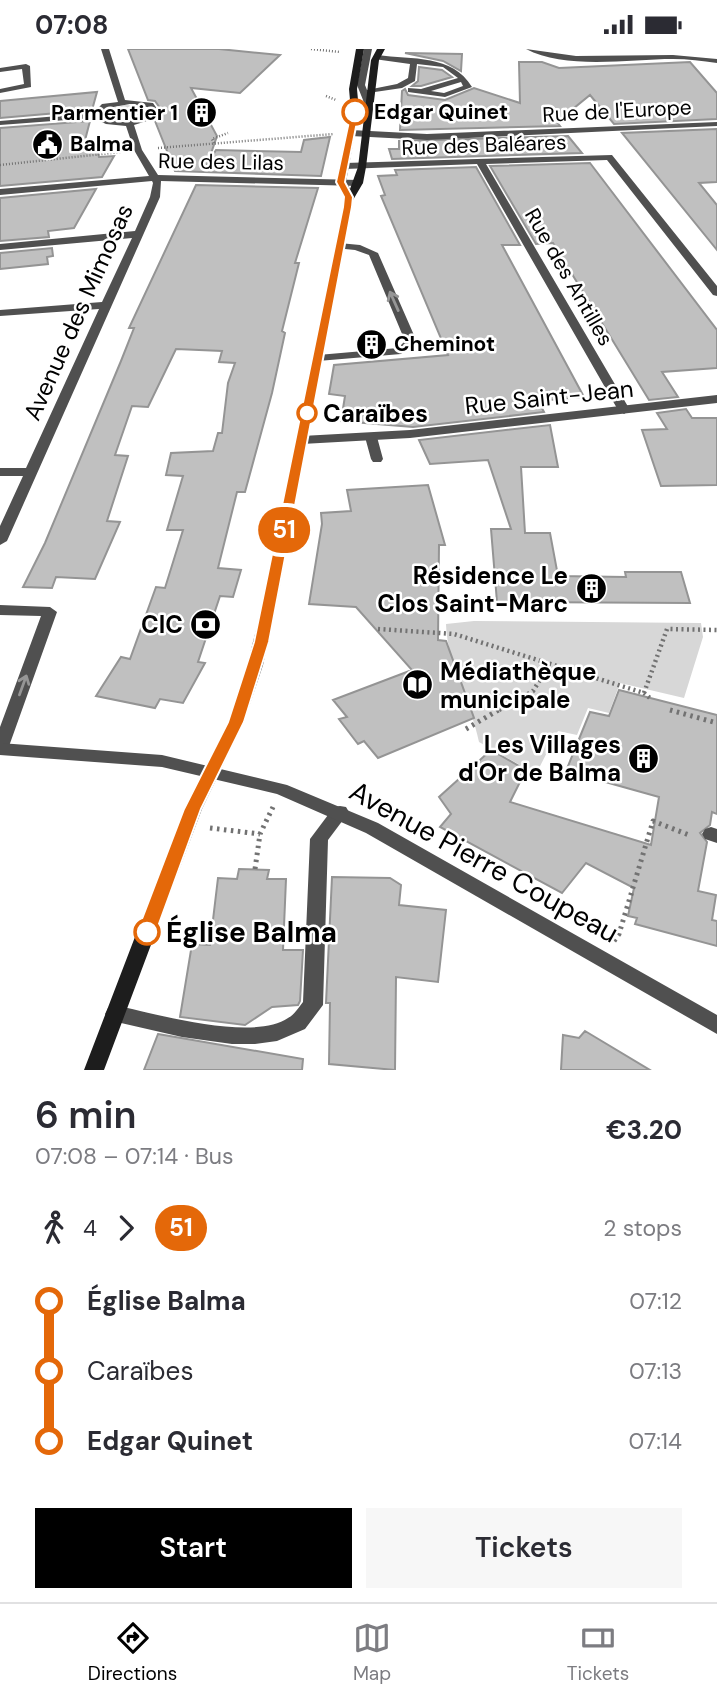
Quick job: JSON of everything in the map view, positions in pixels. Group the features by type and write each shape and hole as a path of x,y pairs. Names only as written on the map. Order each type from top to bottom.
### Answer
{"main road":[{"path":"349,197 341,182 345,166 346,133 355,111 353,89 360,49"},
{"path":"94,1070 193,809 236,722 262,642 349,197 358,183 362,167 368,104 379,53"}],"street":[{"path":"105,49 122,102"},
{"path":"368,104 361,85 369,49"},
{"path":"530,49 565,56 704,52 717,61"},
{"path":"370,91 427,90 464,79 448,64 414,62 379,53"},
{"path":"384,89 412,79 414,62"},
{"path":"0,70 26,66 28,85 0,91"},
{"path":"0,123 95,115 107,122 129,123 153,116 156,110 144,103 122,102 105,106 95,115"},
{"path":"129,123 138,151 155,178"},
{"name":"Rue de l'Europe","path":"346,133 427,137 717,124"},
{"name":"Rue des Baléares","path":"345,166 609,157 717,293"},
{"name":"Rue des Antilles","path":"481,163 624,409"},
{"name":"Rue des Lilas","path":"0,192 155,178 358,183"},
{"name":"Avenue des Mimosas","path":"0,541 155,197 158,183 155,178"},
{"path":"0,247 138,234"},
{"path":"318,358 401,351 411,342 373,253 356,247 339,246"},
{"path":"0,313 106,305"},
{"name":"Rue Saint-Jean","path":"302,440 371,437 717,399"},
{"path":"371,437 377,459"},
{"path":"0,472 31,472"},
{"path":"0,610 50,612 0,749"},
{"name":"Avenue Pierre Coupeau","path":"0,749 162,761 264,782 340,812 717,1025"},
{"path":"116,1014 231,1035 272,1034 296,1024 313,1005 319,839 340,812"}],"path":[{"path":"311,49 346,52"},
{"path":"214,143 212,139 228,133"},
{"path":"0,165 214,143 346,133"},
{"path":"379,629 454,634 644,693 651,699"},
{"path":"644,693 667,629 717,630"},
{"path":"466,729 533,691 550,664"},
{"path":"670,710 717,723"},
{"path":"255,869 260,834 273,807"},
{"path":"620,934 653,821 707,842 714,835"},
{"path":"209,828 260,834"}],"shaded area":[{"path":"125,105 141,106 148,113 125,120 105,115 108,109"},
{"path":"474,621 701,623 703,637 684,698 620,683 609,713 588,708 577,735 558,731 536,774 479,742 450,654 446,624"}],"building":[{"path":"128,49 219,49 280,55 240,93 191,88 217,136 207,165 216,150 301,152 304,140 330,137 321,176 175,171 155,121 162,111 155,101 148,100"},
{"path":"405,53 462,54 461,71 443,61"},
{"path":"519,62 542,62 559,68 690,62 717,93 717,119 614,124 590,95 557,122 560,126 400,130 402,91 405,89 408,95 445,100 474,88 520,103"},
{"path":"419,67 442,70 452,77 412,86 418,81"},
{"path":"97,92 92,110 0,118 0,101"},
{"path":"90,121 83,148 96,147 99,157 114,156 102,177 0,186 0,128"},
{"path":"717,129 717,182 699,183 717,205 717,250 622,133"},
{"path":"568,136 582,153 392,159 389,149 399,149 399,141"},
{"path":"590,163 717,330 717,368 662,372 678,397 649,400 553,243 536,244 490,166"},
{"path":"476,167 520,245 502,245 584,397 538,401 544,412 413,427 341,421 345,396 329,394 334,365 448,355 381,196 385,195 378,176 397,175 395,170"},
{"path":"196,185 318,188 295,263 299,263 282,331 285,333 272,393 245,492 237,492 218,568 241,570 233,597 220,596 198,662 205,663 183,703 160,699 155,708 96,696 121,657 130,659 156,587 165,588 183,530 167,530 183,476 166,475 171,453 213,451 218,433 222,433 228,383 235,363 219,362 222,351 176,349 148,407 132,406 115,455 128,456 107,521 120,522 95,579 56,577 52,588 23,587 45,543 121,361 134,328 129,328"},
{"path":"96,189 74,228 48,231 49,237 0,241 0,198"},
{"path":"52,248 53,256 47,257 48,264 0,269 0,253"},
{"path":"686,409 692,418 717,418 717,485 661,486 642,430 667,429 657,413"},
{"path":"550,425 558,467 521,467 525,533 550,533 558,576 626,577 625,572 681,572 690,603 497,602 491,529 511,529 488,460 430,464 419,440"},
{"path":"428,485 445,545 439,545 438,640 446,641 474,718 378,758 364,741 358,744 339,719 347,717 333,700 412,670 356,607 309,604 322,524 321,513 351,511 347,490"},
{"path":"619,690 717,715 717,814 712,812 710,825 700,833 707,842 698,891 716,895 712,920 717,921 717,946 635,924 637,918 628,916 634,888 586,863 562,893 440,827 451,814 439,797 491,750 526,770 510,802 651,845 659,797 566,771 590,712 609,716"},
{"path":"239,869 269,870 267,879 286,879 283,950 303,950 300,1001 298,1005 272,1007 245,1025 180,1017 192,944 210,945 218,878 237,879"},
{"path":"332,877 390,878 401,885 399,905 446,910 438,982 396,977 395,1070 329,1064 330,1003 326,1003"},
{"path":"585,1031 650,1070 561,1070 563,1035 579,1038"},
{"path":"158,1034 303,1059 302,1070 144,1070"}],"bus line":[{"name":"51","path":"147,932 193,809 236,722 262,642 349,197 341,182 355,112"}],"place":[{"name":"Edgar Quinet","path":"355,112"},
{"name":"Parmentier 1","path":"201,113"},
{"name":"Balma","path":"47,144"},
{"name":"Cheminot","path":"371,344"},
{"name":"Caraïbes","path":"307,413"},
{"name":"Résidence Le Clos Saint-Marc","path":"591,589"},
{"name":"CIC","path":"206,624"},
{"name":"Médiathèque municipale","path":"417,685"},
{"name":"Les Villages d'Or de Balma","path":"644,758"},
{"name":"Église Balma","path":"147,932"}]}
